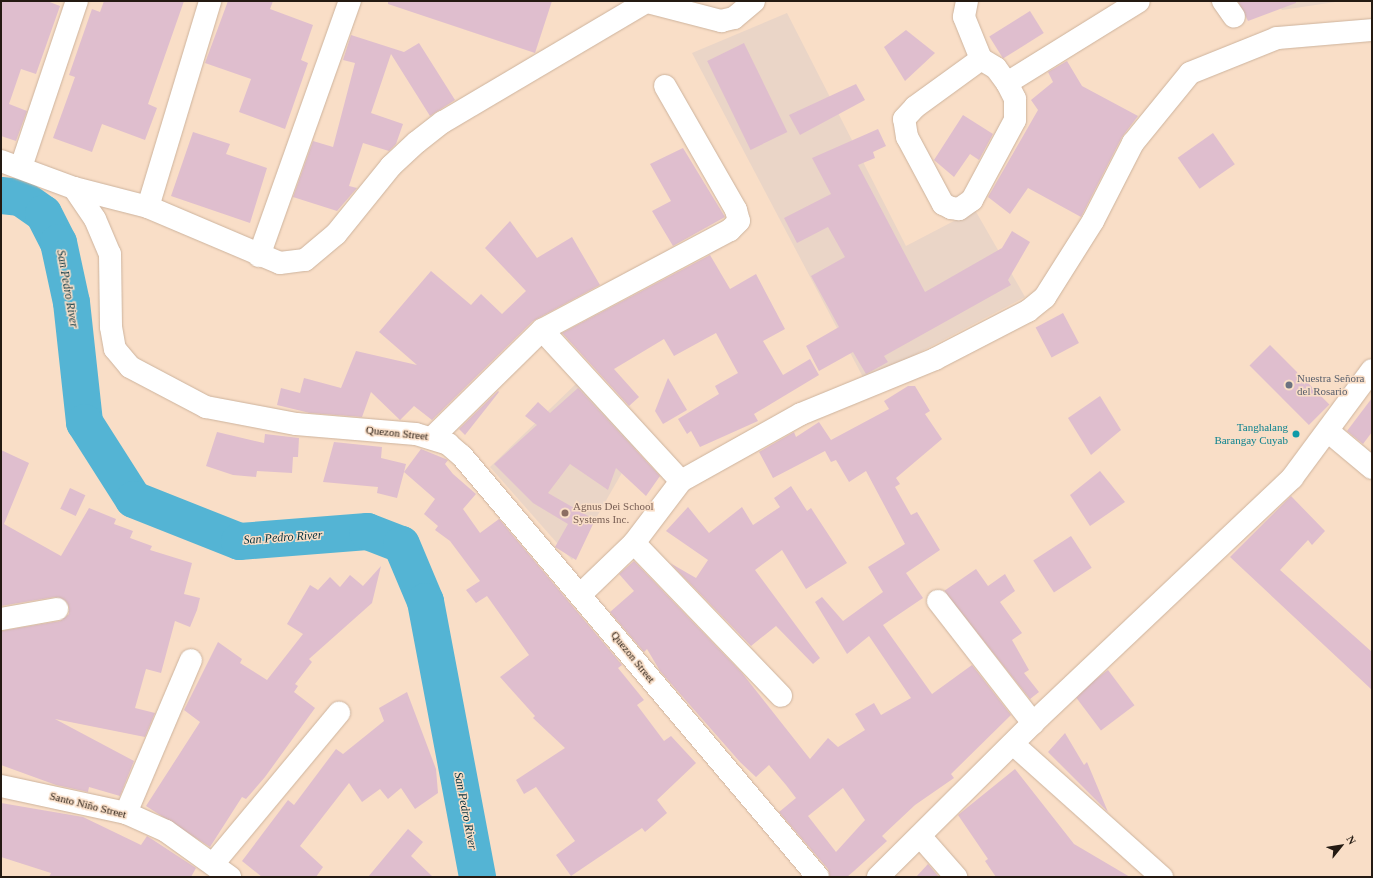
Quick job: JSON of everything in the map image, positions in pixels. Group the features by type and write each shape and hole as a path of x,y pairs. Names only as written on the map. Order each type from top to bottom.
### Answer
{"street":[{"path":"77,1 11,164 74,188 148,207 259,256 294,264 315,254 391,166 417,142 443,122 645,1 721,21 734,18 754,1"},
{"path":"148,207 210,1"},
{"path":"259,256 350,1"},
{"path":"967,1 964,17 981,59 996,68 1007,83 1015,99 1015,120 972,200 959,208 951,208 943,204 907,137 904,119 915,107 981,59"},
{"path":"1007,83 1139,1"},
{"path":"581,594 634,543 680,481 801,414 935,359 1028,311 1045,297 1093,221 1133,143 1190,73 1277,38 1372,30"},
{"path":"433,437 542,330 730,230 739,221 736,210 664,86"},
{"name":"Quezon Street","path":"74,188 95,219 110,254 110,327 115,349 130,367 206,407 296,424 433,437 462,456 581,594 818,877"},
{"path":"542,330 680,481"},
{"path":"878,877 1033,723 1292,478 1329,432 1372,370"},
{"path":"1329,432 1372,468"},
{"path":"634,543 781,696"},
{"path":"938,601 1033,723"},
{"path":"1,619 57,609"},
{"path":"126,813 191,660"},
{"path":"213,864 339,713"},
{"path":"1013,744 1162,877"},
{"name":"Santo Niño Street","path":"1,786 126,813 166,831 230,877"},
{"path":"920,836 956,877"}],"shaded area":[{"path":"1277,1 1342,1 1282,10"},
{"path":"787,13 906,246 975,210 1025,297 865,381 692,53"},
{"name":"Agnus Dei School Systems Inc.","path":"581,379 639,443 572,560 490,467"}],"building":[{"path":"1,1 47,1 60,6 36,74 21,69 9,104 27,111 16,141 1,136"},
{"path":"104,1 184,1 148,104 157,108 145,140 102,124 92,152 53,138 75,77 69,75 92,9 100,12"},
{"path":"228,1 273,1 270,9 313,25 301,60 308,63 285,129 239,112 251,79 205,63"},
{"path":"388,1 552,1 535,53 388,4"},
{"path":"1238,1 1296,1 1296,3 1248,21"},
{"path":"1030,11 1044,33 1003,58 989,36"},
{"path":"906,30 935,53 905,81 884,47"},
{"path":"351,35 404,52 419,43 455,100 430,116 391,54 371,113 403,124 396,144 389,151 363,143 349,186 357,188 337,211 293,197 313,141 333,147 355,63 343,60"},
{"path":"744,43 787,132 751,150 707,61"},
{"path":"1067,61 1082,86 1138,116 1122,137 1081,217 1028,188 1010,214 988,197 1038,110 1031,100 1053,82 1048,72"},
{"path":"856,84 865,100 800,135 789,115"},
{"path":"963,115 993,134 979,160 970,154 954,177 934,160"},
{"path":"878,129 886,146 873,152 875,158 858,165 925,292 1002,248 1012,231 1030,242 1008,280 1011,285 884,356 888,362 866,374 853,352 819,371 806,346 839,327 811,276 845,257 828,227 797,243 784,218 831,194 812,158"},
{"path":"193,132 230,144 226,154 267,168 250,223 171,196"},
{"path":"1213,133 1235,164 1200,189 1178,158"},
{"path":"683,148 725,217 673,246 652,211 671,201 650,164"},
{"path":"510,221 537,258 572,237 600,285 533,321 432,420 414,406 400,420 371,392 362,417 310,413 277,405 281,388 300,393 304,378 341,388 356,351 417,365 379,332 431,271 471,305 481,294 502,314 526,291 485,248"},
{"path":"710,255 730,289 756,274 785,329 763,341 783,375 810,359 819,375 754,414 758,421 700,447 691,431 687,434 678,419 719,394 715,386 738,373 716,333 674,356 664,339 614,369 639,397 629,406 562,333"},
{"path":"1063,313 1079,343 1052,358 1036,328"},
{"name":"Nuestra Señora del Rosario","path":"1270,345 1329,404 1309,425 1249,366"},
{"path":"668,378 687,410 663,424 655,411"},
{"path":"908,386 915,386 930,411 925,414 942,439 896,478 900,484 895,487 911,515 917,512 940,550 906,573 923,598 883,625 932,694 972,665 1011,715 951,774 954,778 915,805 882,836 887,841 854,871 847,877 830,877 828,869 779,812 796,798 786,785 769,765 756,777 740,762 660,671 647,649 644,652 610,612 634,591 619,574 634,561 742,673 810,759 828,738 838,747 865,730 855,714 874,703 881,715 911,698 869,636 847,654 815,602 822,597 843,621 883,592 868,567 905,544 866,471 849,482 836,460 831,462 825,451 773,478 759,452 794,432 796,437 819,422 831,440 889,409 884,401","holes":["843,788 865,820 836,852 808,816"]},
{"name":"Agnus Dei School Systems Inc.","path":"578,388 660,476 646,496 616,468 608,490 570,464 548,493 595,520 576,560 555,547 568,524 533,503 494,464 537,425 525,416 538,402 550,413"},
{"path":"498,391 499,392 465,435 459,429"},
{"path":"1100,396 1121,430 1091,455 1068,418"},
{"path":"1372,398 1372,432 1363,444 1347,431"},
{"path":"217,432 264,443 265,434 299,438 298,457 293,457 292,473 257,471 256,477 233,475 206,466"},
{"path":"334,442 382,447 381,458 406,464 397,498 377,493 378,487 323,482"},
{"path":"421,449 448,460 445,464 453,474 476,494 463,509 480,533 499,519 622,665 618,668 644,700 637,705 664,741 671,736 696,763 657,800 667,813 645,832 642,828 571,876 556,855 575,841 536,787 524,794 516,780 565,748 533,718 535,716 500,677 529,655 487,596 476,603 466,590 480,581 450,541 435,530 438,526 424,514 435,499 404,472"},
{"path":"1,450 29,463 4,524 61,556 89,508 116,519 114,524 133,531 130,538 152,546 150,550 192,563 184,594 200,598 197,610 190,627 175,621 161,673 146,669 135,708 155,713 145,737 55,719 134,761 120,796 89,787 88,792 56,785 1,765 1,631 60,621 69,614 69,607 66,601 55,597 1,606"},
{"path":"1100,471 1125,502 1090,526 1070,495"},
{"path":"791,486 807,511 811,508 847,563 806,589 782,550 755,570 820,658 813,664 776,626 751,646 670,563 696,578 708,560 666,531 688,507 709,533 742,507 753,525 780,507 774,498"},
{"path":"70,488 85,495 76,516 60,509"},
{"path":"1291,496 1325,531 1312,545 1308,540 1280,570 1372,652 1372,690 1230,557"},
{"path":"1071,536 1092,568 1054,592 1033,561"},
{"path":"381,566 372,603 309,659 312,662 295,684 298,686 294,692 315,708 265,777 246,799 242,797 210,847 146,806 200,722 184,710 218,642 242,659 240,663 267,680 303,634 287,624 310,585 318,590 330,577 340,587 350,575 363,586"},
{"path":"976,569 988,586 1005,574 1015,591 1000,602 1022,633 1012,640 1029,670 1024,673 1039,692 1030,699 944,591"},
{"path":"1108,670 1134,705 1101,730 1074,695"},
{"path":"407,692 436,769 438,793 415,809 401,788 388,799 380,789 362,802 349,783 300,846 323,867 316,877 262,877 242,861 288,800 294,805 336,749 343,754 384,721 379,708"},
{"path":"1065,733 1084,765 1087,762 1108,812 1048,752"},
{"path":"1015,769 1074,844 1130,877 996,877 985,861 988,859 958,815"},
{"path":"1,803 83,817 141,845 147,836 196,868 191,877 49,877 51,873 1,857"},
{"path":"408,829 423,842 411,856 433,877 368,877"},
{"path":"928,864 939,877 916,877"}],"waterway":[{"name":"San Pedro River","path":"1,195 20,197 43,213 58,242 71,302 84,422 133,499 239,541 367,531 401,544 425,601 477,877"}],"place":[{"name":"Nuestra Señora del Rosario","path":"1289,385"},
{"name":"Tanghalang Barangay Cuyab","path":"1296,434"},
{"name":"Agnus Dei School Systems Inc.","path":"565,513"}]}
